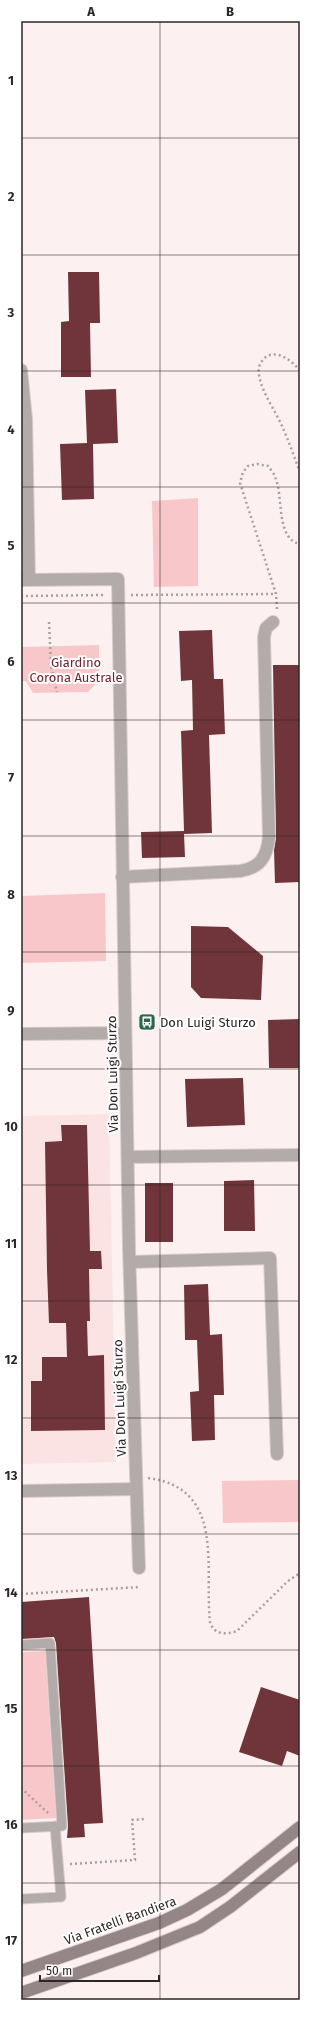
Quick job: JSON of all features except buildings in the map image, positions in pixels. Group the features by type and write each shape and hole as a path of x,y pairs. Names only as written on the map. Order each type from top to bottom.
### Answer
{"street":[{"path":"21,370 26,419 29,530 25,580"},
{"name":"Via Don Luigi Sturzo","path":"25,580 118,580 125,1033 139,1568"},
{"path":"122,877 240,871 253,868 264,859 267,852 268,837 264,637 266,628 273,622"},
{"path":"21,1034 125,1033"},
{"path":"128,1157 300,1155"},
{"path":"130,1262 270,1258 277,1454"},
{"path":"21,1491 136,1483"},
{"name":"Via Fratelli Bandiera","path":"21,1971 159,1923 187,1910 222,1889 300,1827"},
{"path":"21,1993 136,1953 200,1927 230,1907 300,1852"}],"lane":[{"path":"21,1645 50,1644 60,1897 21,1899"},
{"path":"21,1828 58,1826"}],"path":[{"path":"300,371 288,360 272,354 264,358 259,365 259,375 262,385 283,427 300,472"},
{"path":"273,622 277,609 276,594 242,495 240,483 243,472 248,466 257,464 268,466 276,477 286,536 295,543 300,544"},
{"path":"21,596 276,594"},
{"path":"49,622 51,666 56,692"},
{"path":"136,1483 161,1480 176,1486 188,1495 197,1505 204,1522 208,1549 210,1622 217,1631 226,1634 237,1631 288,1581 300,1573"},
{"path":"21,1594 140,1587"},
{"path":"21,1788 58,1826"},
{"path":"58,1865 135,1860 132,1820 144,1819"}],"shaded area":[{"path":"109,1114 116,1462 21,1464 21,1116"}],"green space":[{"path":"198,498 198,586 154,587 152,501"},
{"name":"Giardino Corona Australe","path":"99,645 99,680 88,692 33,693 26,681 21,681 21,647"},
{"path":"105,893 106,961 21,963 21,896"},
{"path":"300,1480 300,1522 223,1523 222,1481"},
{"path":"45,1651 56,1818 21,1820 21,1652"}],"place":[{"name":"Don Luigi Sturzo","path":"147,1022"}]}
